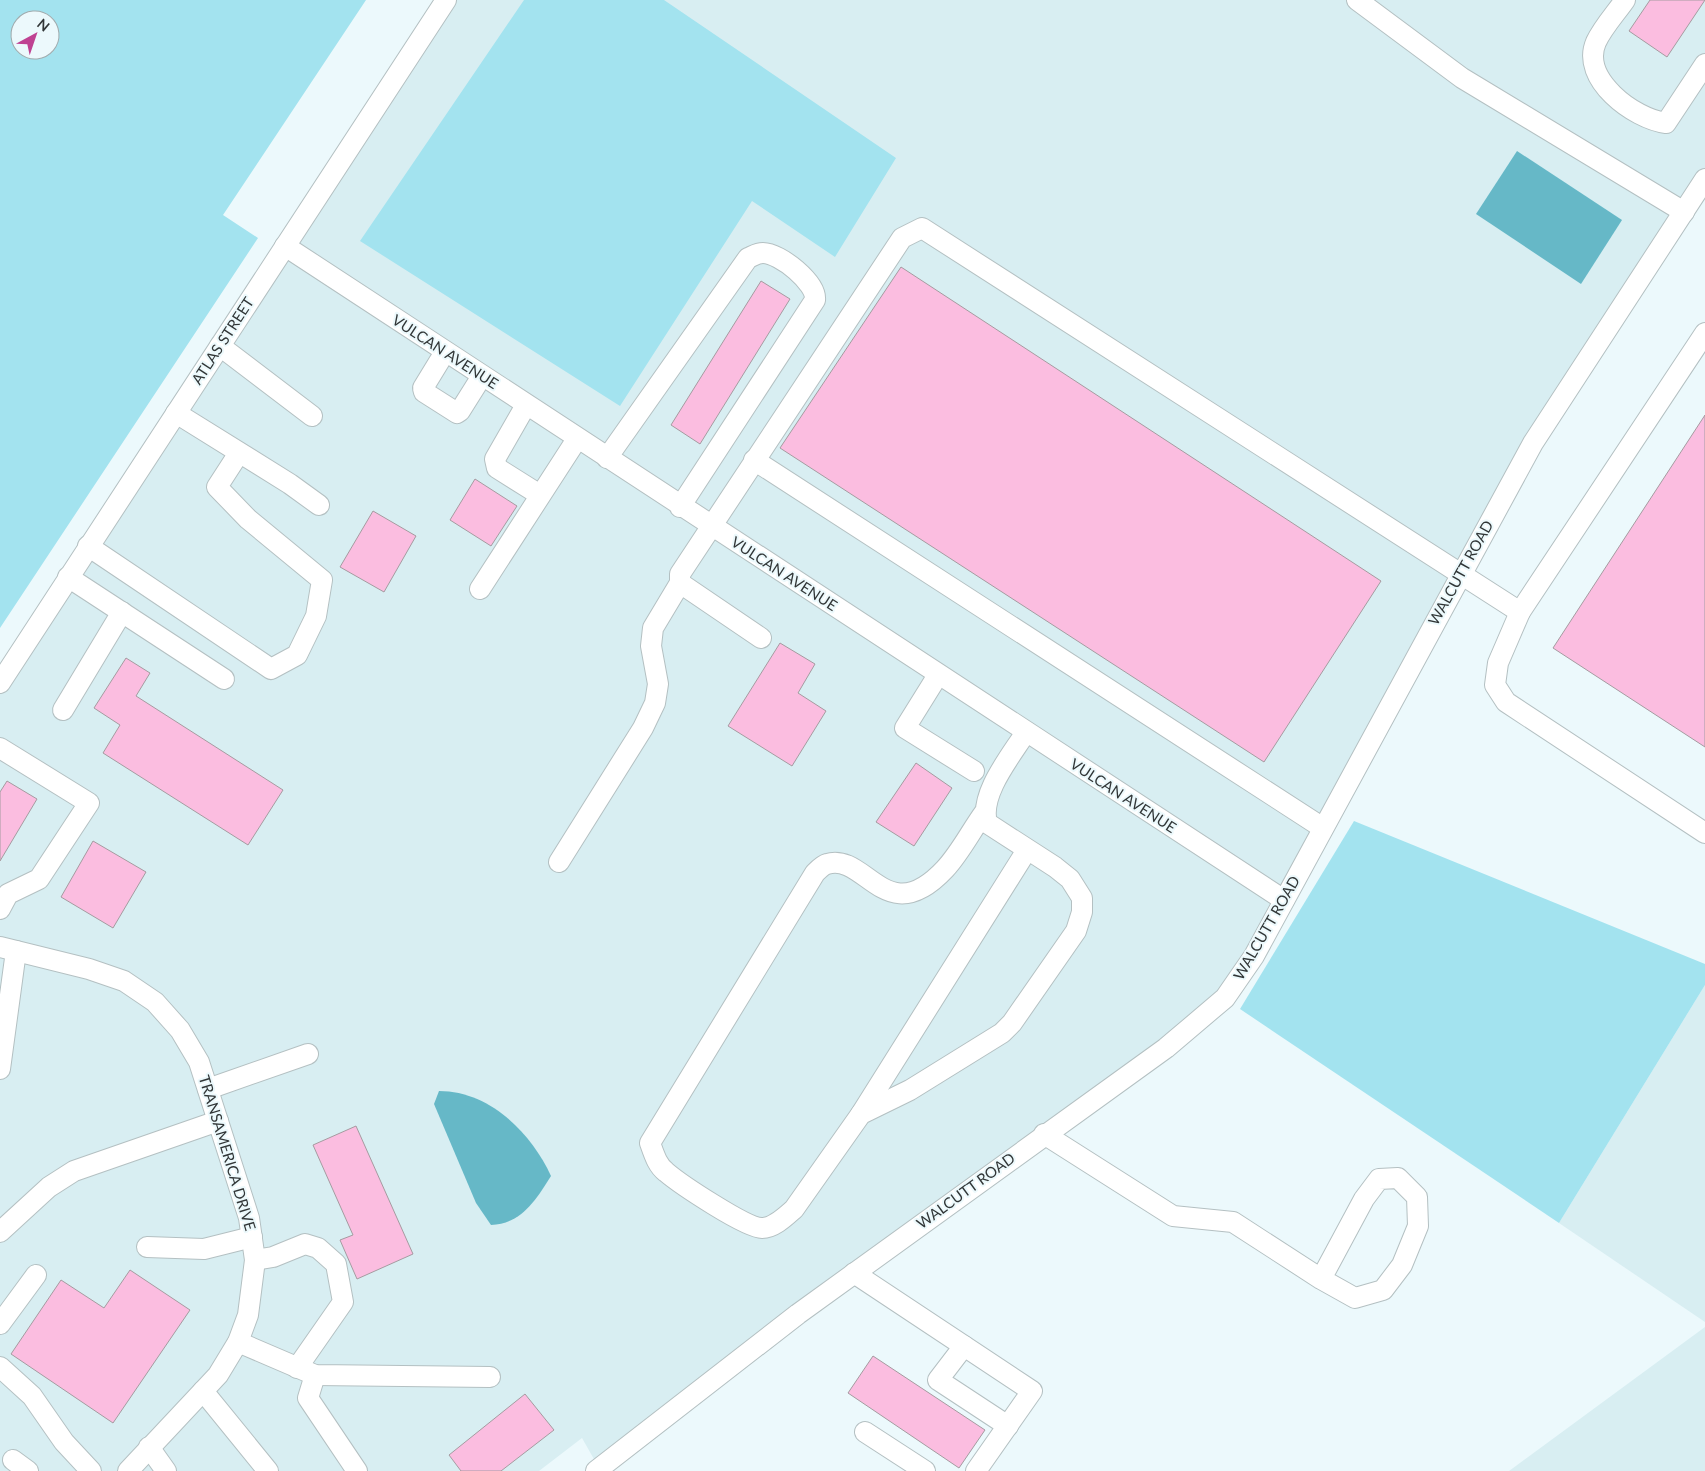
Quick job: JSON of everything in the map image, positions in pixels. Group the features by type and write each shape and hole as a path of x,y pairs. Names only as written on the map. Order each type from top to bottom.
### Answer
{"street":[{"name":"ATLAS STREET","path":"0,683 446,0"},
{"path":"1357,0 1462,78 1684,212"},
{"path":"1625,0 1596,42 1594,55 1599,80 1610,92 1654,122 1666,123 1705,64"},
{"name":"WALCUTT ROAD","path":"596,1471 854,1273 1044,1134 1166,1048 1225,998 1254,956 1460,575 1554,408 1705,180"},
{"path":"559,862 643,728 655,703 658,684 650,646 653,628 680,583 680,574 902,238 922,228 1520,612"},
{"name":"VULCAN AVENUE","path":"286,246 577,439 1284,900"},
{"path":"606,458 748,258 764,252 774,256 804,276 816,293 815,300 680,506"},
{"path":"1705,333 1520,612 1498,663 1495,684 1506,702 1705,833"},
{"path":"220,346 312,416"},
{"path":"445,352 423,388 424,392 456,413 460,411 482,376"},
{"path":"526,405 495,460 498,468 540,495"},
{"path":"176,413 319,505"},
{"path":"480,589 577,439"},
{"path":"88,546 271,669 297,655 316,616 322,580 248,519 218,487 239,453"},
{"path":"754,460 1323,828"},
{"path":"68,577 224,679"},
{"path":"680,583 761,638"},
{"path":"63,710 122,612"},
{"path":"938,675 905,728 974,770"},
{"path":"861,1114 910,1090 1002,1033 1012,1023 1076,931 1082,912 1082,898 1070,879 1055,867 986,823 984,813 986,798 1026,732"},
{"path":"0,748 89,803 39,879 8,894 0,909"},
{"path":"984,813 944,870 909,894 890,893 853,869 838,863 826,864 815,873 650,1143 655,1159 666,1172 744,1223 762,1228 780,1221 794,1209 861,1114 1027,850"},
{"path":"0,1069 8,949"},
{"name":"TRANSAMERICA DRIVE","path":"8,949 89,969 124,981 155,1002 180,1030 199,1062 249,1218 256,1260 248,1315 238,1342 218,1375 128,1471"},
{"path":"208,1089 308,1054"},
{"path":"0,1232 49,1187 74,1171 218,1121"},
{"path":"1044,1134 1173,1216 1233,1222 1321,1279 1355,1298 1383,1290 1402,1265 1418,1226 1417,1197 1398,1178 1379,1179 1364,1199 1321,1279"},
{"path":"147,1247 204,1249 252,1237"},
{"path":"256,1260 273,1257 305,1244 318,1248 336,1264 343,1302 306,1372 308,1398 357,1471"},
{"path":"854,1273 1032,1391 976,1471"},
{"path":"0,1324 36,1275"},
{"path":"238,1342 306,1372 490,1377"},
{"path":"964,1346 938,1380 1008,1426"},
{"path":"0,1368 32,1396 64,1442 91,1471"},
{"path":"203,1391 268,1471"},
{"path":"865,1432 925,1471"},
{"path":"149,1447 166,1471"}],"shaded area":[{"path":"0,0 366,0 223,215 258,238 0,628"},
{"path":"446,0 1705,0 1705,179 1554,408 1225,998 599,1468 582,1438 539,1471 0,1471 0,683"},
{"path":"524,0 664,0 896,158 835,257 752,201 620,406 360,241"},
{"path":"1517,151 1622,220 1581,284 1476,214"},
{"path":"1354,821 1705,964 1705,985 1559,1223 1240,1009"},
{"path":"1705,985 1705,1322 1559,1223"},
{"path":"439,1091 458,1093 475,1098 492,1107 507,1117 520,1130 543,1160 551,1176 540,1194 527,1209 511,1220 502,1224 491,1225 476,1203 434,1104"},
{"path":"1705,1327 1705,1471 1509,1471"}],"building":[{"path":"1650,0 1705,0 1667,57 1629,31"},
{"path":"901,267 1381,581 1264,762 780,448"},
{"path":"761,281 790,299 700,444 671,425"},
{"path":"1705,415 1705,747 1553,648"},
{"path":"475,479 517,506 491,546 450,520"},
{"path":"373,511 416,536 384,592 340,567"},
{"path":"780,643 815,664 798,693 826,711 792,766 728,726"},
{"path":"126,658 150,673 136,696 283,790 248,845 103,753 120,725 94,708"},
{"path":"916,763 952,788 914,846 876,822"},
{"path":"7,781 37,799 0,861 0,792"},
{"path":"93,841 146,872 113,928 61,897"},
{"path":"356,1126 413,1254 357,1279 340,1240 353,1235 313,1145"},
{"path":"130,1270 190,1310 113,1423 11,1354 61,1280 104,1308"},
{"path":"873,1356 985,1430 959,1468 848,1393"},
{"path":"525,1394 554,1430 501,1471 461,1471 449,1455"}]}
